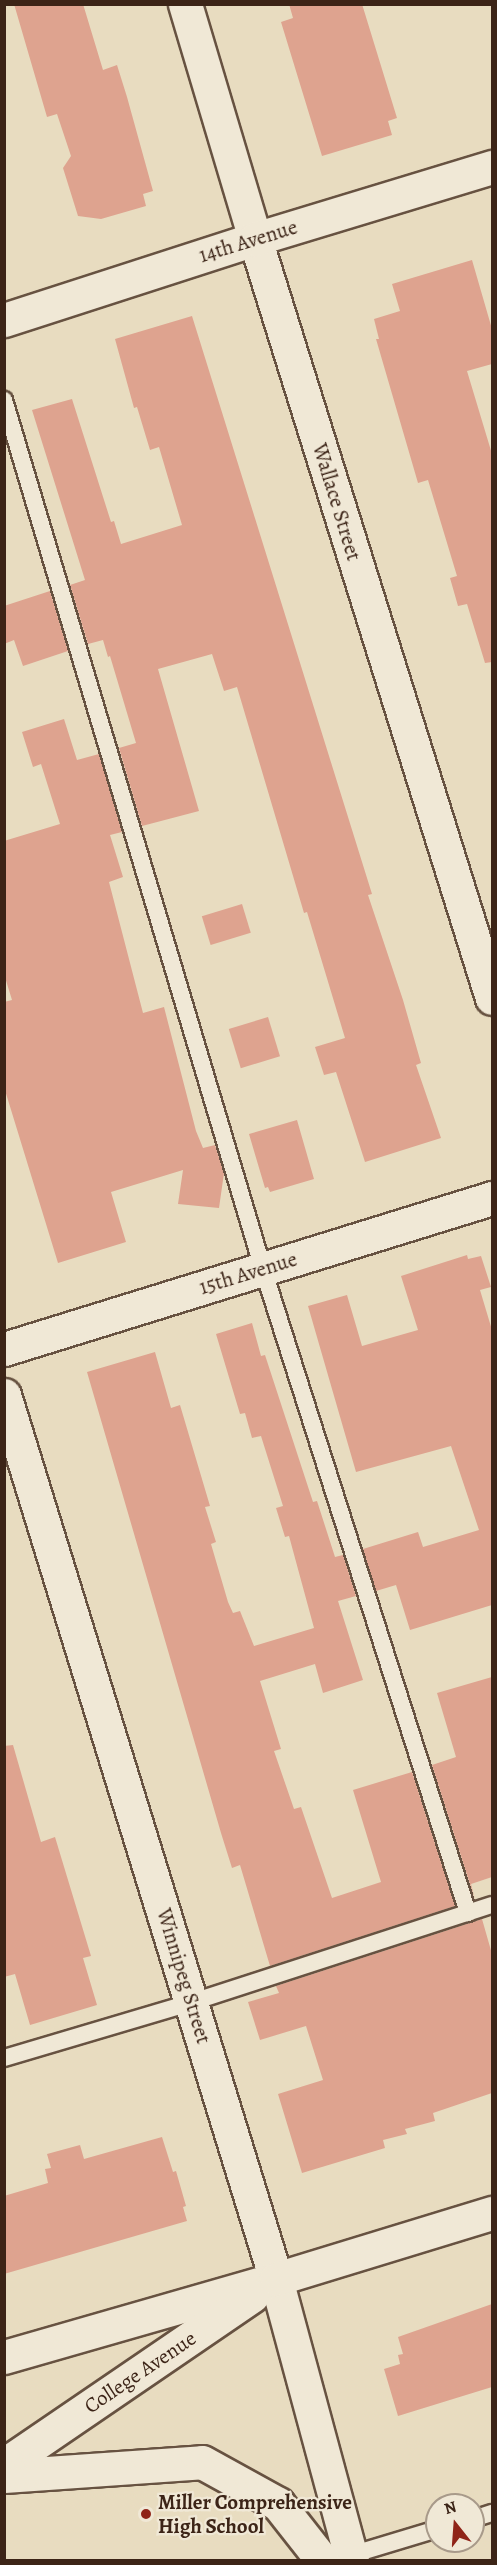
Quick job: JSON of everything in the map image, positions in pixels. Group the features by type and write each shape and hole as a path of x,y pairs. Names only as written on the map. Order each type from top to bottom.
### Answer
{"street":[{"name":"Wallace Street","path":"185,4 255,239 492,998"},
{"name":"14th Avenue","path":"4,320 255,239 492,167"},
{"name":"15th Avenue","path":"4,1348 492,1198"},
{"name":"Winnipeg Street","path":"4,1395 193,2002 276,2279 342,2559"},
{"name":"College Avenue","path":"4,2356 276,2279 492,2213"},
{"name":"College Avenue","path":"4,2465 276,2279"},
{"path":"4,2476 202,2462 278,2504 342,2559"}],"lane":[{"path":"4,400 262,1269 468,1913"},
{"path":"4,2058 193,2002 492,1905"},
{"path":"342,2559 425,2533"}],"building":[{"path":"14,4 83,4 103,70 117,65 127,97 153,191 143,194 146,206 101,219 78,216 63,168 71,156 57,114 47,117"},
{"path":"289,4 362,4 397,118 388,121 392,135 322,156 281,22 293,18"},
{"path":"472,260 492,329 492,364 467,371 492,454 492,662 485,663 467,604 458,606 450,578 457,576 428,480 418,483 376,339 379,339 374,319 400,311 392,284"},
{"path":"192,316 372,894 368,895 421,1063 416,1065 441,1138 365,1162 336,1072 324,1075 315,1047 345,1038 307,912 304,913 237,687 224,691 212,654 158,669 199,811 142,826 119,748 136,743 103,640 88,644 70,585 85,580 32,410 72,399 111,522 114,521 121,544 182,525 159,447 150,450 137,407 134,408 115,339"},
{"path":"50,591 68,651 23,666 14,640 4,644 4,606"},
{"path":"64,719 77,760 99,754 122,832 110,835 123,877 109,882 143,1013 164,1007 196,1131 203,1148 215,1145 224,1173 219,1208 178,1204 183,1170 111,1192 126,1242 58,1263 4,1087 4,1002 12,1000 4,974 4,841 60,824 41,764 33,767 22,732"},
{"path":"242,904 251,933 211,945 202,916"},
{"path":"268,1017 280,1056 241,1068 229,1029"},
{"path":"297,1120 314,1179 270,1192 268,1187 265,1188 249,1134"},
{"path":"467,1255 468,1259 481,1256 491,1287 480,1290 492,1330 492,1605 410,1630 396,1585 376,1591 363,1549 418,1532 423,1547 479,1530 451,1446 356,1472 308,1306 347,1295 362,1346 418,1330 401,1276"},
{"path":"252,1323 261,1356 265,1355 313,1502 317,1501 335,1557 343,1555 356,1596 338,1601 363,1680 323,1693 315,1664 260,1681 281,1749 274,1751 294,1809 301,1807 332,1898 381,1882 353,1790 412,1772 455,1906 270,1966 240,1865 232,1868 221,1833 87,1372 155,1352 171,1408 180,1405 210,1506 205,1507 216,1542 211,1544 228,1602 233,1613 240,1611 254,1646 314,1628 289,1536 285,1537 276,1508 283,1506 261,1436 252,1438 245,1413 240,1414 216,1334"},
{"path":"492,1677 492,1877 471,1884 475,1900 432,1765 456,1757 437,1693"},
{"path":"13,1745 41,1842 55,1837 91,1956 83,1958 97,2005 30,2025 15,1974 4,1977 4,1746"},
{"path":"482,1919 492,1954 492,2093 433,2113 435,2121 405,2129 407,2134 383,2140 385,2148 302,2173 278,2094 323,2080 306,2026 260,2040 248,2002 279,1993 276,1986"},
{"path":"162,2137 173,2172 176,2171 186,2206 183,2207 187,2221 4,2274 4,2196 48,2183 45,2169 51,2168 47,2154 80,2145 84,2159"},
{"path":"492,2304 492,2387 398,2416 384,2369 400,2364 398,2355 403,2354 398,2337"}],"place":[{"name":"Miller Comprehensive High School","path":"146,2514"}]}
